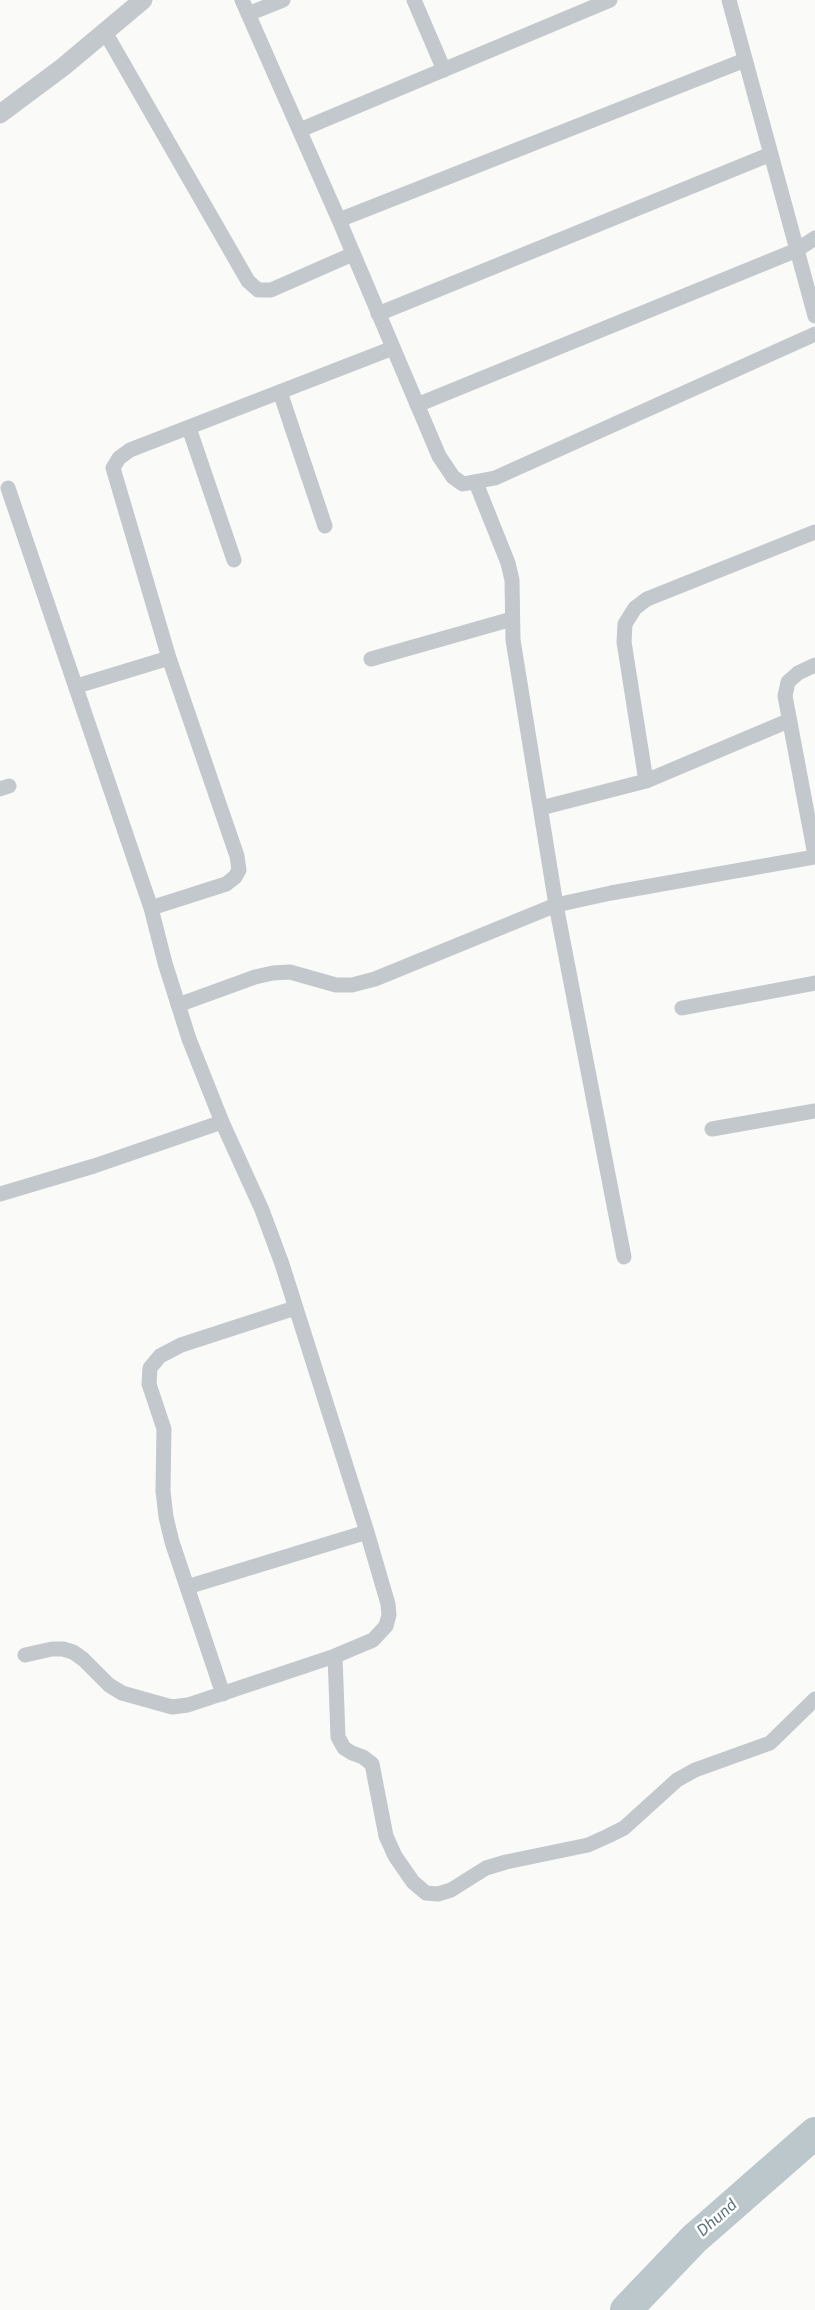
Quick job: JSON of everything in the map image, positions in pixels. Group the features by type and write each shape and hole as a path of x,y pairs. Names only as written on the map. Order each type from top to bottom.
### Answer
{"street":[{"path":"0,114 63,67 143,0"},
{"path":"242,0 440,456 453,477 463,484 495,478 815,334"},
{"path":"248,14 283,0"},
{"path":"414,0 444,70"},
{"path":"300,130 610,0"},
{"path":"729,0 815,316"},
{"path":"105,32 248,281 258,290 271,290 353,254"},
{"path":"339,220 745,60"},
{"path":"378,314 771,154"},
{"path":"417,404 798,250 815,238"},
{"path":"151,908 226,884 235,877 239,870 237,856 169,658 113,468 119,458 130,450 393,348"},
{"path":"280,392 325,526"},
{"path":"188,428 234,560"},
{"path":"476,483 508,563 513,590 513,640 556,905 624,1257"},
{"path":"8,488 77,686 151,908 189,1039 222,1122 262,1210 282,1264 388,1604 386,1626 373,1640 335,1656 188,1705 172,1707 122,1693 110,1685 73,1652 57,1649 25,1654"},
{"path":"646,780 624,642 625,624 635,608 647,599 815,532"},
{"path":"370,659 512,620"},
{"path":"77,686 169,658"},
{"path":"178,1005 255,977 274,973 290,972 336,986 352,986 375,979 556,905 611,893 815,856 785,696 788,682 798,673 815,664"},
{"path":"541,808 646,780 788,720"},
{"path":"682,1008 815,983"},
{"path":"712,1129 815,1111"},
{"path":"0,1194 94,1166 222,1122"},
{"path":"223,1694 187,1588 166,1517 163,1491 164,1429 149,1384 150,1368 160,1356 181,1346 295,1308"},
{"path":"187,1588 367,1532"},
{"path":"335,1656 338,1737 344,1748 352,1754 364,1757 372,1764 386,1836 395,1856 413,1882 426,1893 438,1894 451,1890 486,1868 588,1845 624,1828 677,1780 695,1770 770,1743 815,1698"}],"waterway":[{"name":"Dhund","path":"626,2310 694,2239 815,2133"}]}
